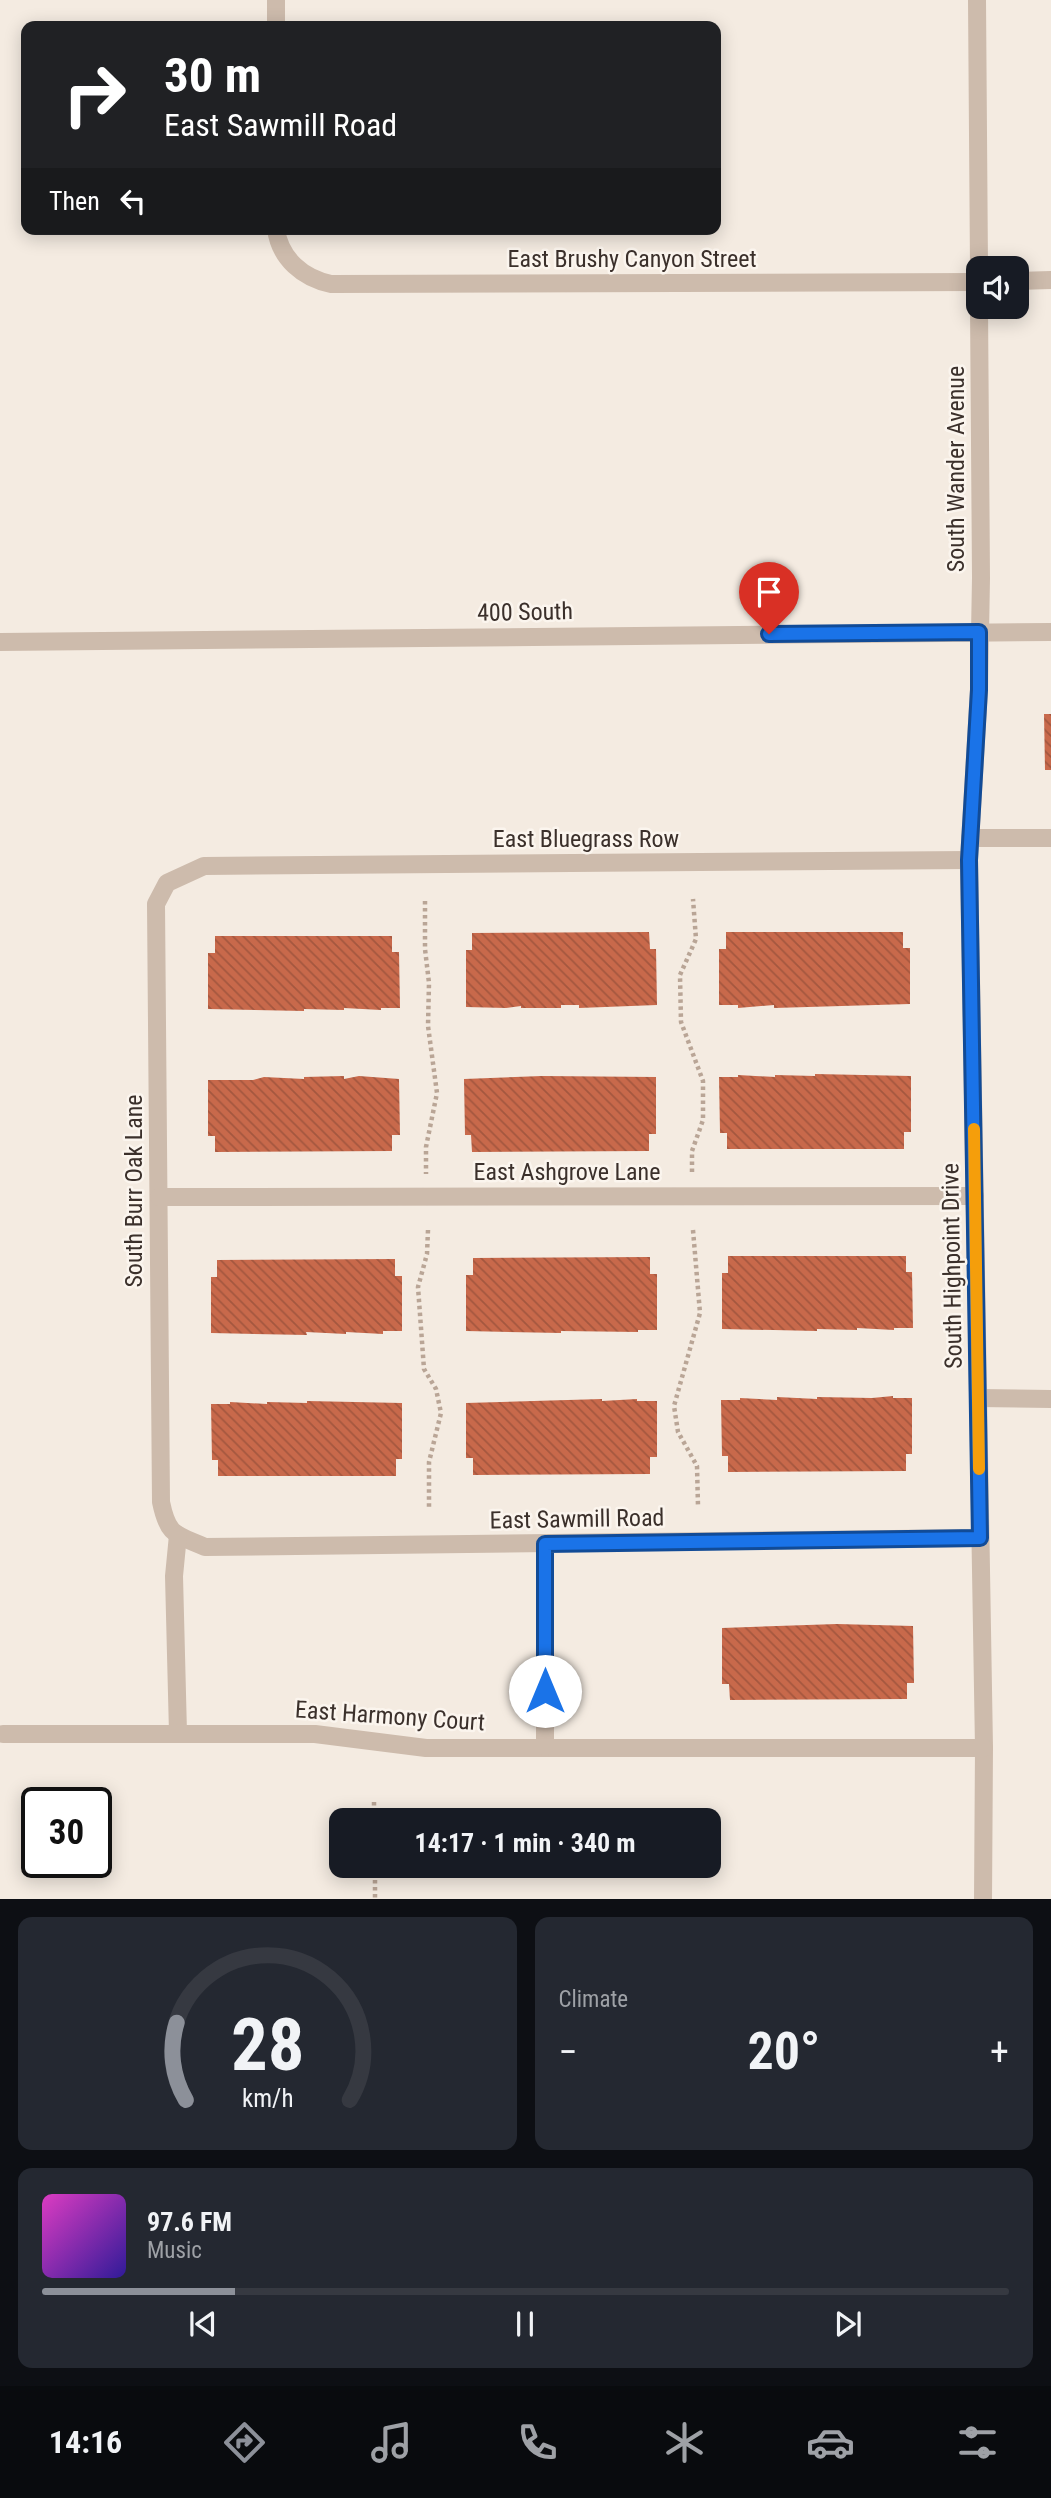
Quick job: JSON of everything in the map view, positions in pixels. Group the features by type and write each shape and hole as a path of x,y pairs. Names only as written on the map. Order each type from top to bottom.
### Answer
{"street":[{"path":"276,0 276,21"},
{"path":"977,0 979,256"},
{"name":"East Brushy Canyon Street","path":"278,235 280,244 302,273 315,280 339,285 966,282"},
{"path":"1029,281 1051,281"},
{"name":"South Wander Avenue","path":"979,319 979,632"},
{"name":"South Highpoint Drive","path":"979,632 979,690 969,860 984,1748 983,1899"},
{"name":"400 South","path":"0,642 1051,632"},
{"path":"970,838 1051,838"},
{"name":"East Bluegrass Row","path":"204,866 969,860"},
{"name":"South Burr Oak Lane","path":"177,1535 165,1524 161,1502 156,904 167,883 204,866"},
{"name":"East Ashgrove Lane","path":"159,1197 975,1196"},
{"path":"978,1398 1051,1399"},
{"path":"177,1535 174,1576 178,1733"},
{"name":"East Sawmill Road","path":"177,1535 205,1547 980,1538"},
{"path":"545,1544 545,1747"},
{"name":"East Harmony Court","path":"4,1734 315,1734 426,1748 984,1748"}],"path":[{"path":"692,1178 692,1151 703,1120 704,1081 681,1023 680,975 696,939 693,899"},
{"path":"425,901 428,1026 436,1093 426,1147 426,1179"},
{"path":"428,1230 427,1254 418,1287 424,1369 436,1388 441,1413 429,1462 429,1507"},
{"path":"693,1230 700,1313 674,1406 678,1433 697,1466 698,1506"},
{"path":"374,1802 374,1808"},
{"path":"375,1878 375,1899"}],"building":[{"path":"1044,714 1051,714 1051,770 1045,770"},
{"path":"649,932 650,949 656,949 657,1005 579,1008 579,1005 561,1005 561,1008 466,1007 466,950 472,950 472,933"},
{"path":"726,932 903,932 903,948 910,948 910,1004 774,1008 774,1005 738,1008 738,1005 719,1005 719,949 726,949"},
{"path":"215,936 392,936 392,952 399,952 400,1008 304,1011 208,1009 208,953 215,953"},
{"path":"815,1074 911,1076 911,1132 904,1132 904,1149 727,1149 727,1133 720,1133 719,1077"},
{"path":"344,1076 344,1079 359,1076 399,1079 400,1135 392,1135 392,1151 215,1152 215,1136 208,1136 208,1080"},
{"path":"542,1076 656,1077 656,1134 649,1134 649,1151 472,1152 471,1135 465,1135 464,1079"},
{"path":"728,1256 906,1256 906,1272 912,1272 913,1328 817,1331 722,1329 722,1273 728,1273"},
{"path":"650,1257 650,1274 657,1274 657,1330 561,1333 466,1331 466,1275 473,1275 473,1258"},
{"path":"395,1259 395,1276 402,1276 402,1331 383,1331 383,1334 306,1332 307,1335 211,1333 211,1277 217,1277 217,1260"},
{"path":"893,1396 912,1398 912,1454 906,1454 906,1471 728,1472 728,1456 722,1456 721,1400"},
{"path":"602,1399 657,1401 657,1457 650,1457 650,1474 473,1475 473,1458 466,1458 466,1403"},
{"path":"307,1401 402,1403 402,1459 396,1459 396,1476 218,1476 218,1460 212,1460 211,1404"},
{"path":"837,1624 913,1626 914,1683 907,1683 907,1699 730,1700 729,1684 722,1684 722,1628"}],"slow traffic":[{"path":"974,1129 979,1469"}],"route":[{"path":"545,1691 545,1544 980,1538 969,860 979,690 979,632 769,634"}]}
